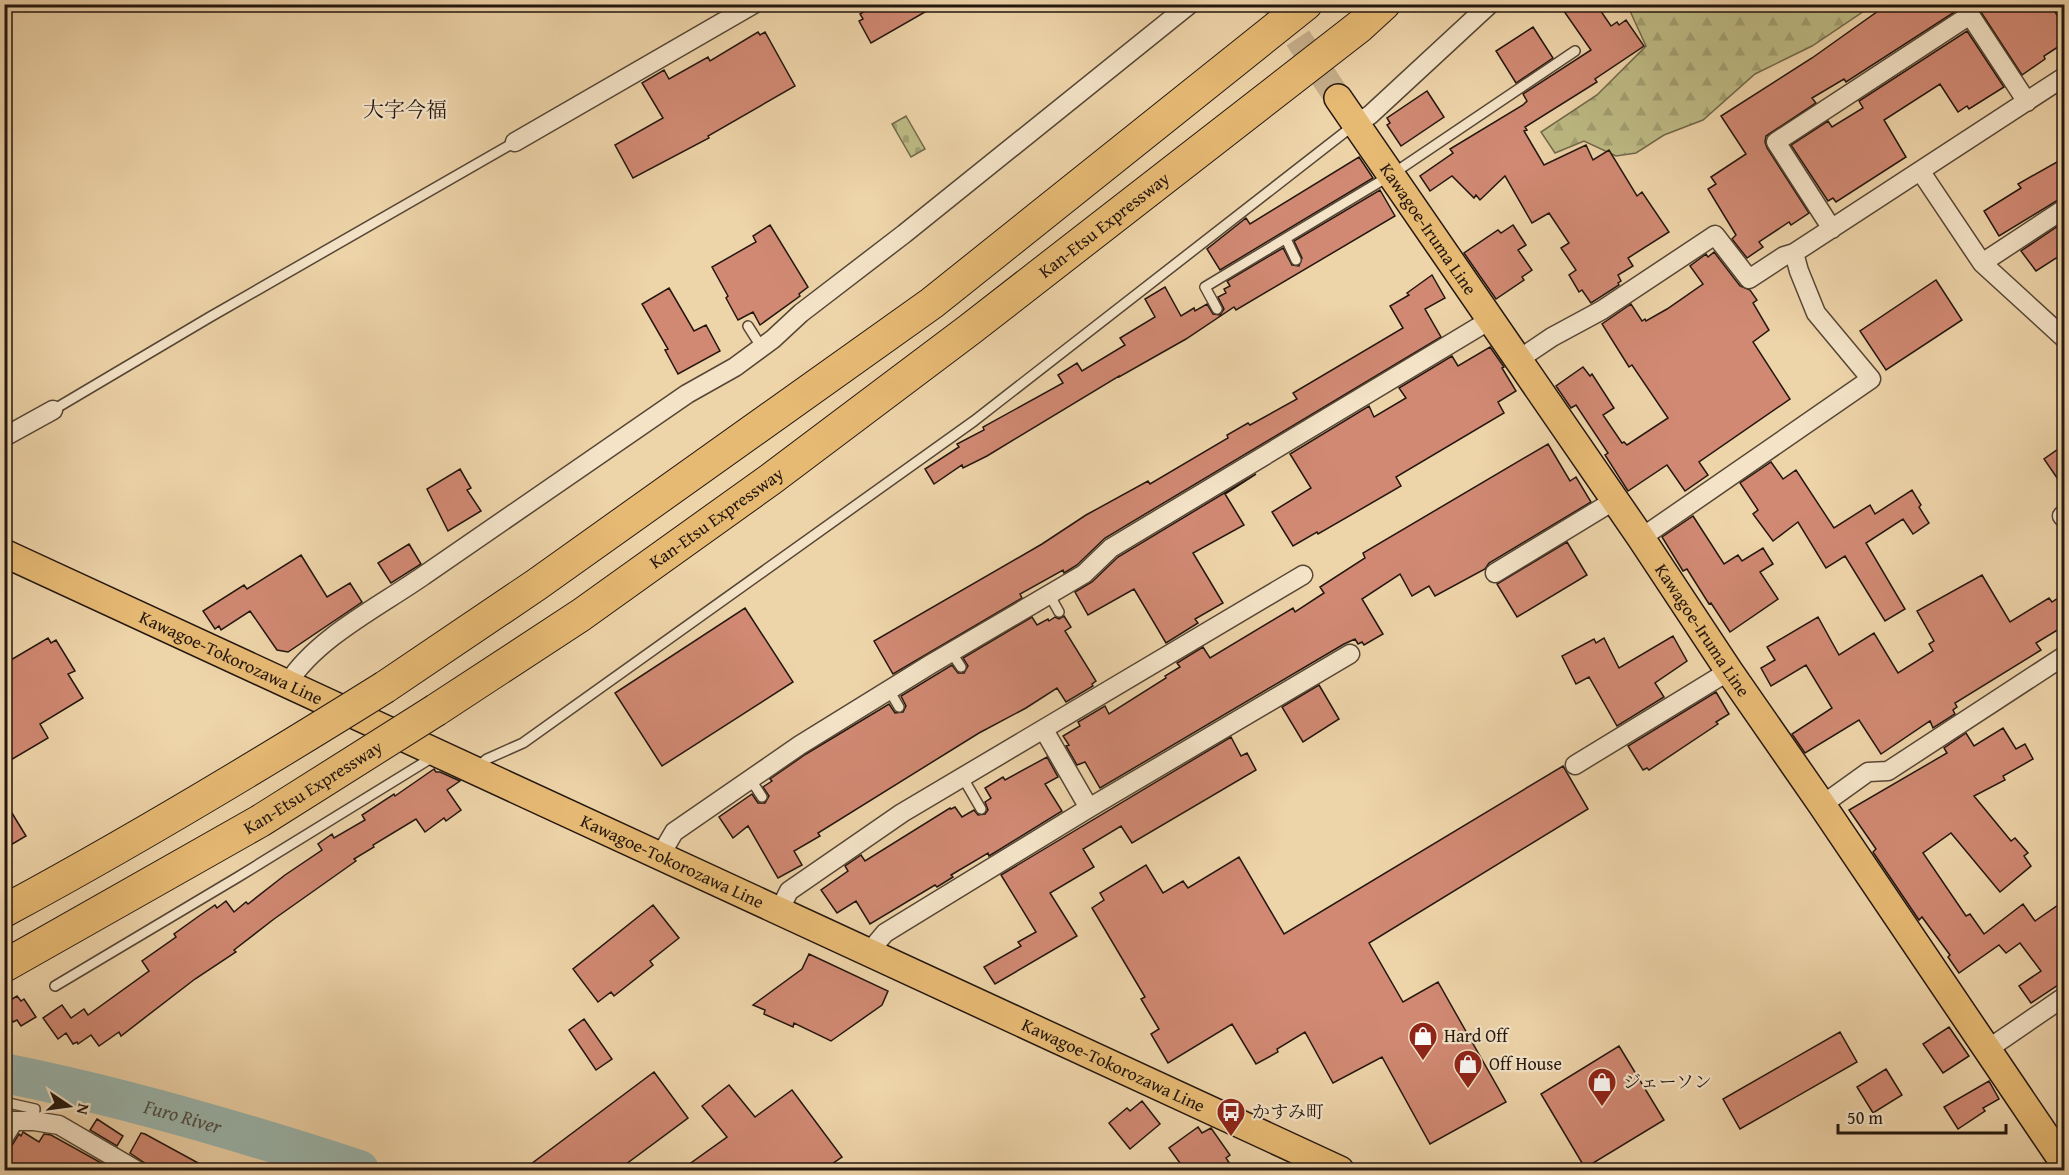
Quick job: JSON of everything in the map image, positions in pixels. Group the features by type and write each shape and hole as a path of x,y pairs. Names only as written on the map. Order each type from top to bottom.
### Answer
{"highway":[{"path":"4,911 97,861 260,765 385,687 536,585 932,303 1306,4"},
{"name":"Kan-Etsu Expressway","path":"4,966 260,821 581,615 771,479 969,330 1164,180 1360,26 1384,4"}],"main road":[{"name":"Kawagoe-Iruma Line","path":"1338,98 1641,538 2064,1163"},
{"name":"Kawagoe-Tokorozawa Line","path":"4,553 1340,1170"}],"street":[{"path":"515,142 754,4"},
{"path":"288,683 296,670 345,626 415,582 687,394 735,367 762,348 801,313 904,234 1190,4"},
{"path":"1355,124 1370,115 1490,4"},
{"path":"1832,229 1776,142 1970,15 2027,102"},
{"path":"1518,360 1552,337 1602,310 1648,281 1715,235 1749,279 1921,172 2064,77"},
{"path":"1921,172 1982,263 2064,338"},
{"path":"1982,263 2064,209"},
{"path":"1641,538 1871,379 1816,313 1794,253"},
{"path":"660,856 674,832 800,745 889,690 956,659 1049,594 1084,574 1111,548 1490,320"},
{"path":"4,437 53,410"},
{"path":"1495,573 1615,500"},
{"path":"2064,514 2061,516 2064,518"},
{"path":"779,911 789,891 902,813 1303,575"},
{"path":"869,952 885,933 1089,808 1350,654"},
{"path":"1822,805 1868,772 1888,771 2064,656"},
{"path":"1575,765 1729,671"},
{"path":"1044,730 1089,808"},
{"path":"1988,1049 2064,997"},
{"path":"4,1137 14,1122 34,1121 59,1125 136,1170"}],"lane":[{"path":"1217,309 1205,287 1391,175 1575,51"},
{"path":"473,770 487,759 523,743 974,421 1355,124"},
{"path":"53,410 515,142"},
{"path":"1286,239 1296,260"},
{"path":"748,326 762,348"},
{"path":"1049,594 1059,612"},
{"path":"889,690 900,707"},
{"path":"55,986 440,753"},
{"path":"963,778 981,809"},
{"path":"751,780 762,797"},
{"path":"4,1102 35,1109 34,1121"}],"green space":[{"path":"1632,5 1873,5 1812,46 1755,74 1703,120 1664,135 1636,153 1616,156 1584,141 1555,153 1541,132 1597,95 1646,46 1630,11"},
{"path":"906,116 925,149 911,157 892,124"}],"building":[{"path":"877,4 939,4 871,43 859,21 863,19 860,14"},
{"path":"1559,4 1596,4 1611,26 1617,22 1619,25 1626,20 1644,46 1595,79 1597,82 1525,127 1527,130 1524,131 1544,165 1586,145 1593,160 1609,150 1637,196 1642,192 1669,232 1628,258 1633,266 1618,275 1621,281 1619,285 1591,303 1582,290 1579,292 1569,275 1576,270 1561,248 1569,243 1549,213 1532,223 1505,176 1480,200 1476,195 1474,198 1452,176 1430,191 1420,176 1453,153 1450,149 1523,105 1527,101 1523,94 1591,50"},
{"path":"1888,4 1967,4 1846,82 1844,79 1812,98 1816,103 1766,136 1767,148 1809,213 1791,225 1789,222 1759,242 1763,247 1747,258 1732,239 1736,235 1708,189 1716,184 1711,177 1746,154 1721,116 1812,58"},
{"path":"1973,4 2050,4 2064,26 2064,43 2022,75 1979,9"},
{"path":"1533,27 1553,58 1516,83 1496,51"},
{"path":"1967,31 2004,87 1969,109 1967,106 1958,112 1940,84 1884,120 1906,157 1836,202 1833,198 1828,201 1791,145 1828,121 1832,127 1863,108 1859,101"},
{"path":"758,32 760,35 765,32 795,86 708,136 709,138 633,178 615,145 663,118 642,83 664,70 669,79 708,57 710,61"},
{"path":"1427,91 1444,117 1401,146 1387,125 1390,123 1387,118"},
{"path":"1359,157 1373,178 1220,270 1207,249 1246,218 1250,224"},
{"path":"2064,158 2064,198 1999,236 1984,211 2021,188 2018,184"},
{"path":"1380,190 1395,216 1236,310 1234,307 1186,339 1119,376 987,456 963,468 962,465 934,484 925,469 959,447 957,444 1063,383 1058,375 1077,363 1082,371 1125,345 1120,338 1155,317 1145,299 1165,287 1181,316 1194,308 1195,311 1207,304 1213,314 1220,315 1224,309 1218,297 1226,293 1224,289 1230,286 1227,281 1283,248 1292,265 1299,266 1302,258 1294,241"},
{"path":"2064,222 2064,253 2036,271 2021,251"},
{"path":"770,225 808,287 799,294 800,296 760,325 753,312 738,320 712,267 756,242 753,236"},
{"path":"1513,225 1526,245 1518,250 1532,270 1522,277 1524,280 1496,299 1464,253 1498,230 1501,233"},
{"path":"1714,252 1740,286 1750,290 1757,300 1753,303 1769,330 1753,342 1790,399 1699,462 1708,475 1685,491 1667,465 1628,491 1605,455 1608,453 1576,405 1571,408 1556,386 1583,367 1590,376 1592,374 1614,408 1603,415 1622,443 1627,445 1668,418 1632,365 1629,367 1602,324 1631,304 1642,321 1667,309 1703,284 1690,266 1706,254 1708,257"},
{"path":"1432,275 1445,298 1425,309 1441,337 1105,538 1077,565 1064,573 1063,570 1020,594 1022,598 893,674 874,641 1042,544 1086,515 1148,481 1150,484 1228,438 1227,435 1297,399 1293,393 1403,328 1390,306 1409,295 1407,293"},
{"path":"1936,280 1962,320 1886,370 1860,331"},
{"path":"669,288 694,331 706,325 720,351 678,374 665,350 668,349 642,304"},
{"path":"1490,347 1504,367 1502,368 1516,391 1498,402 1504,413 1396,477 1401,486 1293,546 1272,512 1311,488 1290,454 1369,406 1374,417 1406,398 1399,388 1452,356 1458,366"},
{"path":"1548,444 1570,481 1576,477 1591,502 1489,563 1485,569 1435,596 1429,586 1412,596 1400,574 1362,599 1383,634 1364,645 1362,642 1358,644 1355,639 1344,644 1100,788 1085,762 1077,765 1063,736 1080,726 1078,722 1105,706 1109,714 1166,678 1165,676 1180,667 1177,663 1203,647 1210,658 1293,608 1295,612 1324,593 1320,587 1365,558 1363,553"},
{"path":"2064,445 2064,488 2044,459"},
{"path":"1771,462 1783,479 1796,470 1834,528 1870,505 1875,514 1912,490 1929,523 1913,534 1903,519 1866,543 1905,609 1885,621 1845,556 1826,568 1798,522 1773,541 1753,514 1758,510 1740,483"},
{"path":"460,469 471,488 467,490 481,511 448,531 427,489"},
{"path":"1256,474 1225,494 1244,525 1193,553 1223,603 1195,619 1198,623 1166,643 1134,589 1088,615 1075,592 1092,582 1118,557"},
{"path":"1693,516 1724,564 1738,555 1742,561 1763,548 1773,564 1760,572 1778,599 1730,632 1687,569 1683,571 1662,537"},
{"path":"1567,542 1587,575 1517,617 1497,584"},
{"path":"409,544 421,564 391,583 378,563"},
{"path":"301,555 327,597 350,583 362,602 288,652 277,650 250,611 221,630 219,626 215,629 203,611 244,585 247,589"},
{"path":"1982,575 2010,622 2049,598 2052,602 2064,594 2064,626 2036,643 2041,650 1955,703 1957,707 1953,710 1955,714 1933,728 1930,721 1881,754 1859,720 1805,753 1792,734 1832,708 1806,665 1771,686 1761,668 1775,660 1767,647 1818,617 1839,655 1874,633 1898,673 1933,651 1929,644 1934,641 1917,611"},
{"path":"745,608 793,682 662,766 615,693"},
{"path":"1064,616 1071,627 1065,631 1096,681 1092,684 1093,686 1066,702 1057,688 1026,708 979,733 818,833 820,836 794,851 802,865 778,878 748,826 733,838 719,817 752,794 758,803 765,803 769,796 763,787 772,781 770,779 806,754 889,704 895,713 903,712 906,706 901,696 952,665 958,673 964,673 968,666 963,658 1032,617 1037,625 1048,619 1049,621 1055,617 1059,619"},
{"path":"1673,636 1687,661 1655,683 1664,697 1617,726 1589,677 1576,684 1562,656 1594,639 1596,643 1604,638 1619,668"},
{"path":"48,638 51,643 56,640 75,671 68,674 83,698 40,724 48,738 4,764 4,664"},
{"path":"1319,685 1339,719 1303,742 1282,707"},
{"path":"1716,692 1729,714 1716,722 1718,724 1649,770 1647,768 1643,770 1628,746"},
{"path":"2003,728 2016,749 2025,744 2033,759 2003,776 2005,780 1974,796 2011,841 2015,838 2028,853 2024,856 2031,866 2000,892 1951,833 1923,853 1966,916 1970,914 1984,934 2023,904 2035,921 2064,901 2064,981 2031,1003 2019,986 2041,971 2020,943 2006,953 1999,945 1959,973 1948,957 1950,955 1922,917 1919,920 1873,852 1876,849 1849,810 1947,753 1944,748 1966,733 1974,746"},
{"path":"1231,737 1241,756 1247,753 1256,770 1132,843 1121,826 1083,849 1094,867 1050,893 1077,936 995,984 984,967 1021,946 1018,942 1036,932 1001,875"},
{"path":"1047,757 1058,777 1045,784 1062,811 989,856 988,853 951,875 953,877 937,887 935,885 870,924 856,901 837,913 821,890 848,871 845,866 861,855 865,861 950,808 955,807 962,817 974,810 978,815 985,814 988,810 985,802 991,798 985,788"},
{"path":"1563,766 1588,809 1369,943 1403,1002 1438,982 1506,1102 1430,1144 1382,1057 1333,1083 1305,1032 1277,1049 1278,1052 1256,1064 1232,1024 1168,1063 1151,1034 1159,1029 1141,999 1145,997 1092,908 1104,900 1100,893 1146,865 1163,893 1183,881 1188,888 1239,857 1284,934"},
{"path":"434,769 436,772 460,781 447,790 461,810 446,821 444,818 425,832 416,819 373,845 374,847 354,859 356,861 234,950 236,952 195,979 121,1036 119,1032 99,1046 91,1035 78,1044 77,1042 73,1044 66,1033 58,1039 43,1018 62,1005 71,1018 84,1009 88,1015 149,971 142,961 176,937 174,934 199,916 215,905 217,908 226,901 234,912 246,902 248,904 322,850 318,844 332,834 334,838 365,820 362,815"},
{"path":"4,800 26,836 4,849"},
{"path":"653,905 679,938 650,961 653,965 614,996 611,992 598,1002 573,969"},
{"path":"809,954 888,991 882,1005 831,1041 794,1023 793,1027 764,1014 765,1010 753,1005 802,969"},
{"path":"17,996 21,1001 24,999 36,1017 21,1026 17,1020 13,1022 4,1008 4,1004"},
{"path":"584,1019 612,1059 596,1070 569,1030"},
{"path":"1949,1027 1969,1056 1943,1073 1923,1044"},
{"path":"1840,1032 1857,1062 1740,1129 1723,1099"},
{"name":"ジェーソン","path":"1619,1046 1664,1120 1585,1168 1541,1094"},
{"path":"1886,1069 1902,1095 1873,1113 1857,1087"},
{"path":"654,1072 688,1118 618,1170 523,1170"},
{"path":"1989,1081 1999,1099 1983,1108 1985,1111 1958,1129 1944,1107"},
{"path":"729,1085 755,1117 792,1090 842,1157 823,1170 681,1170 727,1137 702,1106"},
{"path":"1142,1101 1160,1124 1130,1149 1109,1123 1127,1108 1130,1111"},
{"path":"97,1119 123,1136 117,1146 90,1130"},
{"path":"1198,1127 1202,1133 1211,1128 1230,1155 1226,1158 1234,1170 1185,1170 1169,1148"},
{"path":"23,1132 39,1142 44,1134 51,1135 105,1165 102,1170 4,1170 4,1158 19,1134 21,1136"},
{"path":"141,1133 211,1170 155,1170 130,1153"}],"waterway":[{"name":"Furo River","path":"4,1073 183,1116 359,1170"}],"tunnel":[{"path":"1275,4 1338,98"}],"place":[{"name":"Hard Off","path":"1423,1062"},
{"name":"Off House","path":"1468,1090"},
{"name":"ジェーソン","path":"1602,1108"},
{"name":"かすみ町","path":"1231,1138"}],"district":[{"name":"大字今福","path":"405,110"}]}
